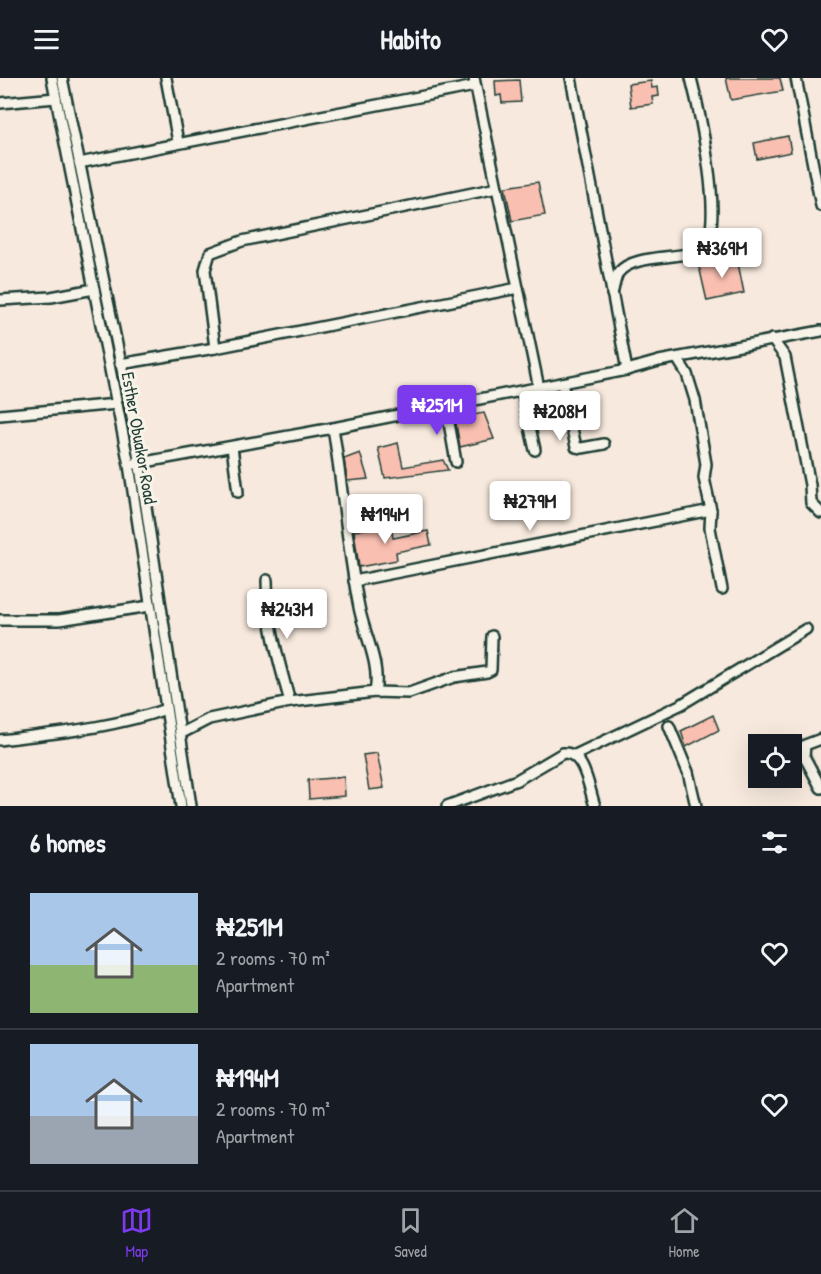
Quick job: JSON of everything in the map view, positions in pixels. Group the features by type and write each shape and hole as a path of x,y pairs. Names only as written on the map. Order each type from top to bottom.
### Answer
{"street":[{"name":"Esther Obuakor Road","path":"52,78 129,465 181,806"},
{"name":"Esther Obuakor Road","path":"62,78 139,463 191,806"},
{"path":"166,78 178,142"},
{"path":"571,78 627,370"},
{"path":"612,296 618,273 628,265 691,253 702,249 707,243 712,213 709,180 703,132 691,78"},
{"path":"796,78 821,206"},
{"path":"79,162 475,82 539,388"},
{"path":"0,104 56,98"},
{"path":"215,348 205,270 210,253 242,241 497,188"},
{"path":"120,364 215,348 518,288"},
{"path":"0,300 60,296 94,289"},
{"path":"129,465 333,428 821,331"},
{"path":"772,339 785,357 810,485 811,503 821,513"},
{"path":"677,358 687,374 695,400 706,464 704,478 711,510 710,528 722,589"},
{"path":"562,383 576,447 604,444"},
{"path":"522,391 535,450"},
{"path":"0,415 117,404"},
{"path":"446,406 456,462"},
{"path":"333,428 354,581 376,672 375,692"},
{"path":"232,447 238,492"},
{"path":"354,581 711,510"},
{"path":"267,580 268,609 275,647 290,702"},
{"path":"0,620 59,620 150,606"},
{"path":"447,806 517,780 563,753 574,755 682,704 806,629"},
{"path":"180,734 209,719 290,702 375,692 409,693 454,677 487,672 491,669 492,636"},
{"path":"0,740 71,731 144,717 166,709"},
{"path":"669,726 688,772 696,806"},
{"path":"821,739 805,745 804,756 821,788"},
{"path":"574,755 582,767 595,806"}],"building":[{"path":"726,78 780,78 783,91 731,100"},
{"path":"519,80 521,102 502,103 501,95 496,96 495,81"},
{"path":"651,81 652,88 658,87 659,96 652,97 653,104 631,107 628,84"},
{"path":"788,136 791,152 757,159 754,143"},
{"path":"538,182 545,215 512,221 505,187"},
{"path":"737,258 744,293 707,301 699,266"},
{"path":"484,413 494,439 460,447 455,418"},
{"path":"398,443 403,467 443,460 448,470 385,478 378,448"},
{"path":"360,453 368,479 347,481 344,459"},
{"path":"391,524 393,538 428,531 431,545 396,552 397,560 359,567 354,531"},
{"path":"713,715 719,730 686,747 681,731"},
{"path":"377,753 384,788 369,790 363,755"},
{"path":"344,777 345,796 309,799 308,780"}]}
